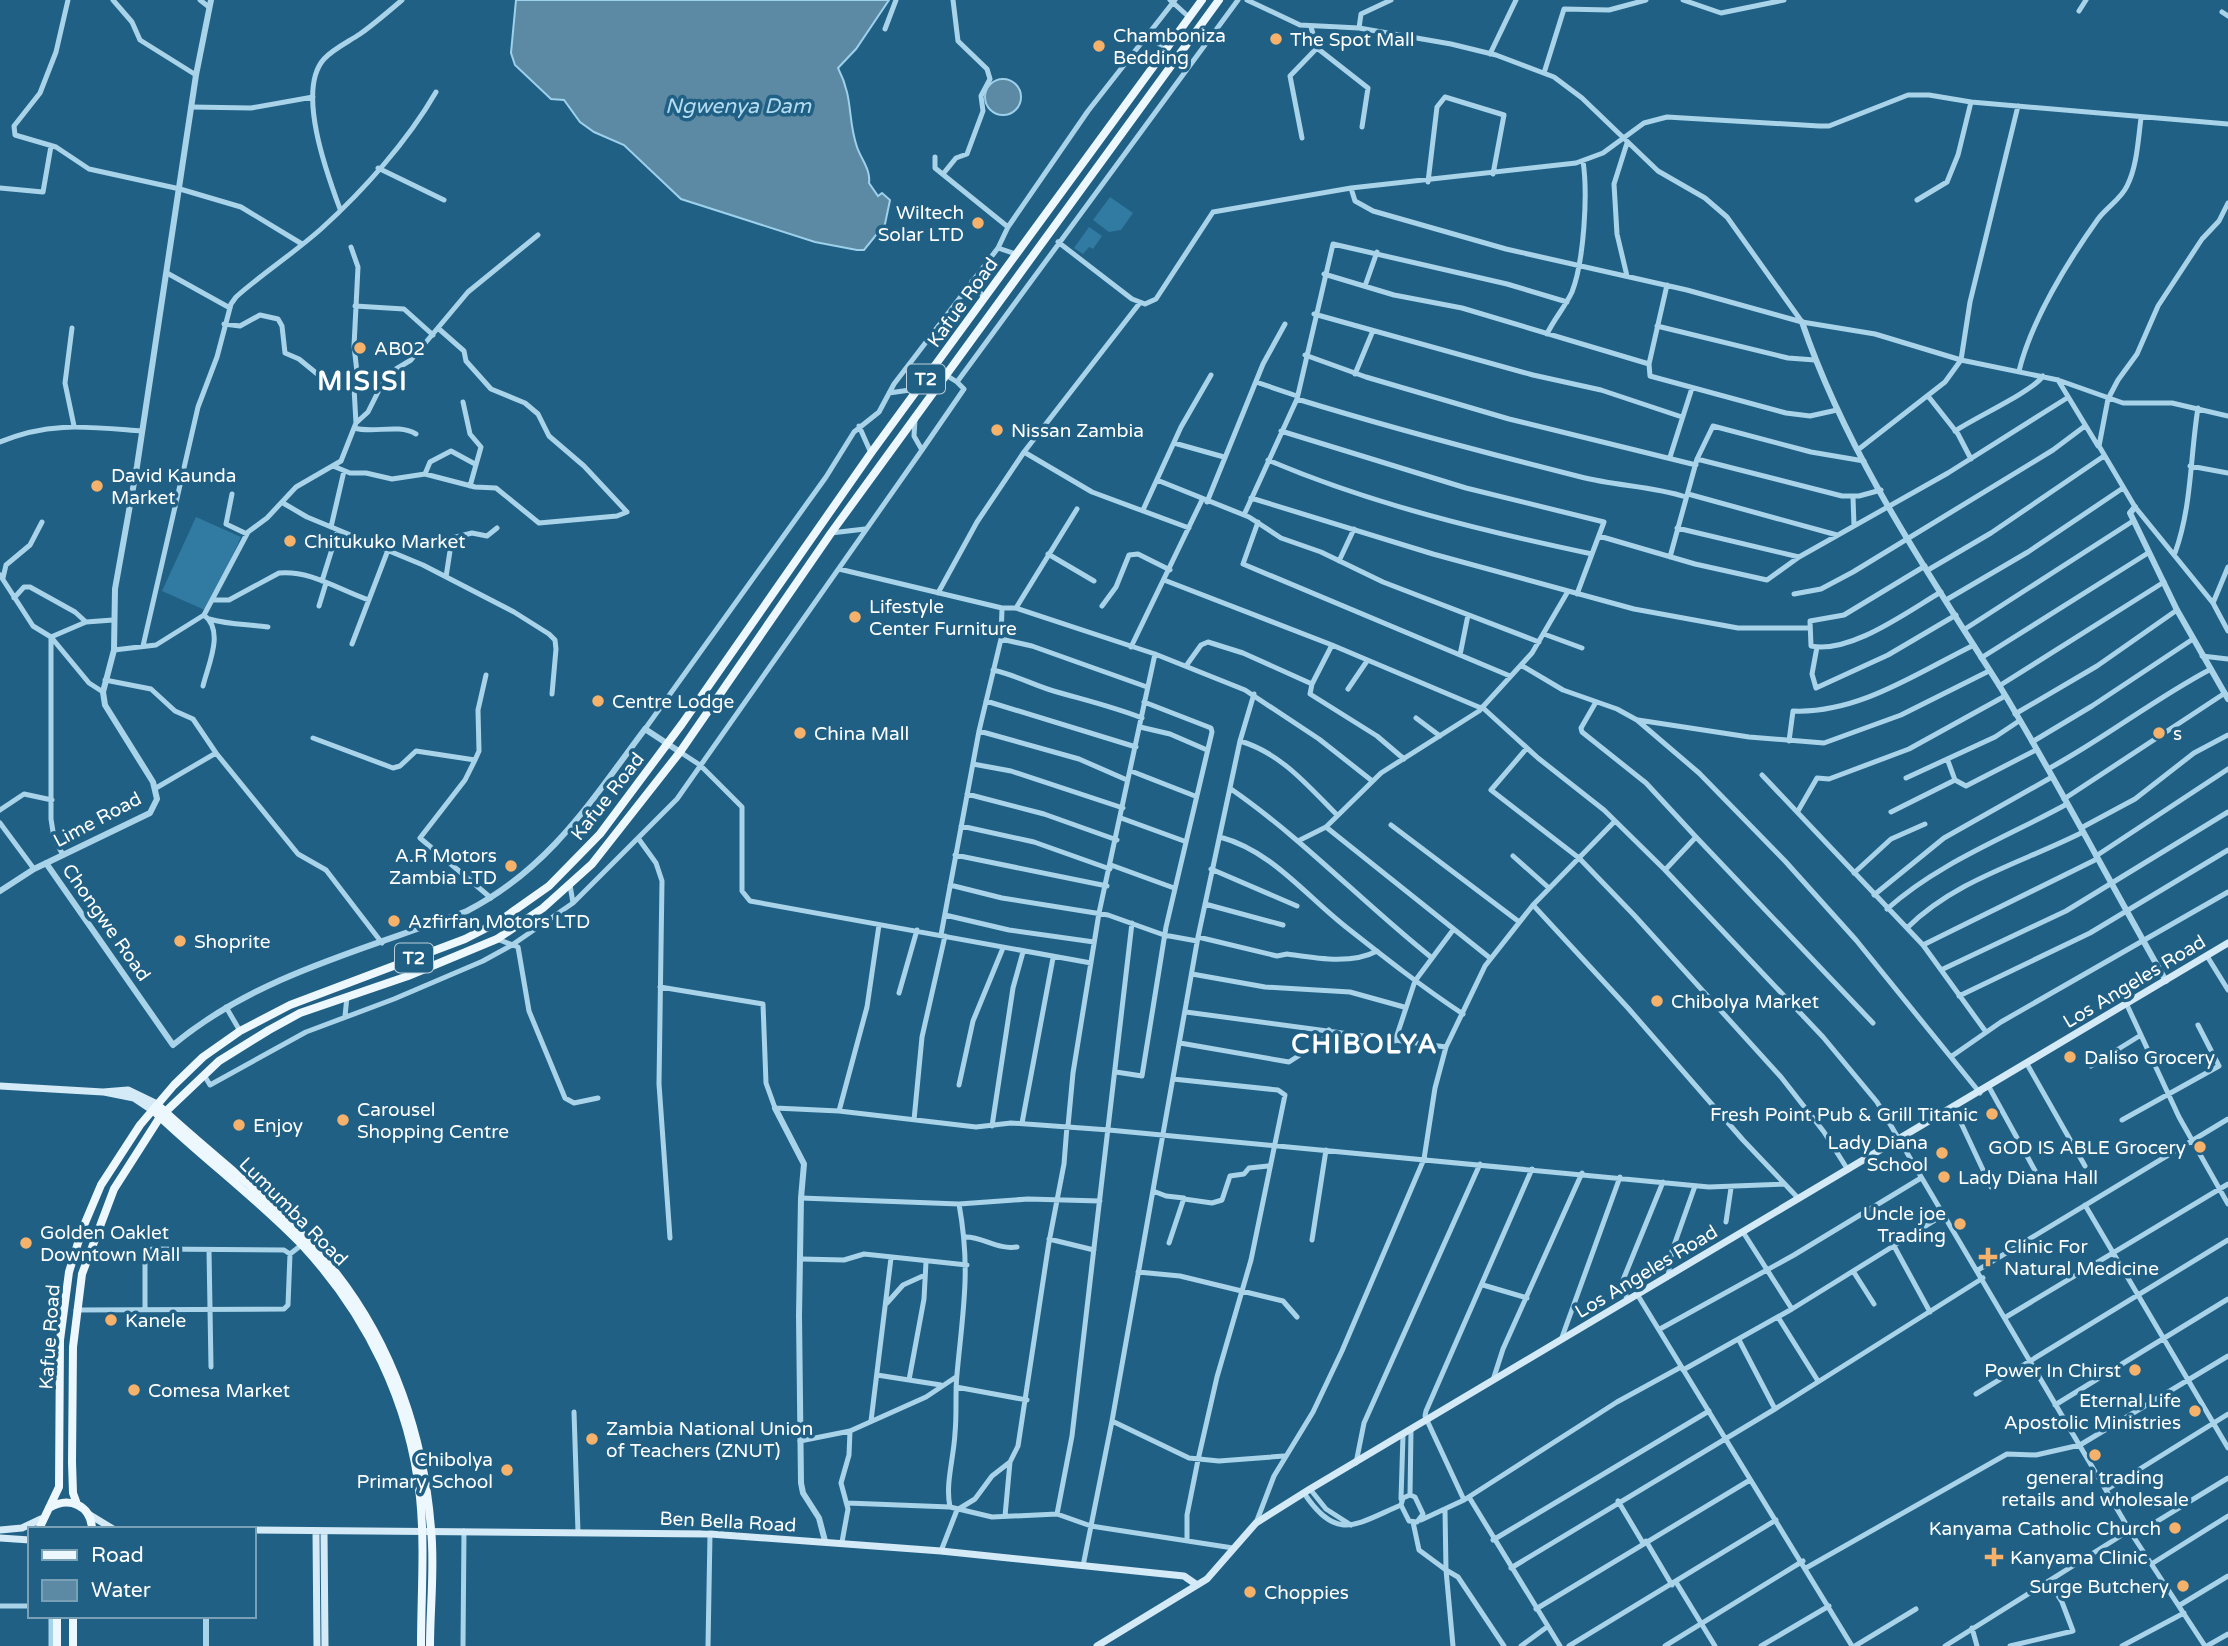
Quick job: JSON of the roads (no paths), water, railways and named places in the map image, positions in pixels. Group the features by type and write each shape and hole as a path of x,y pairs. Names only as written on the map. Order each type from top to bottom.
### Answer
{"main road":[{"name":"Kafue Road","path":"40,1524 58,1487 60,1340 72,1262 101,1185 154,1107 203,1057 240,1031 290,1005 465,939 527,904 600,834 667,744 871,453 1202,0"},
{"name":"Kafue Road","path":"77,1504 73,1493 72,1462 76,1310 82,1274 108,1202 150,1132 183,1094 219,1061 300,1013 446,961 497,939 543,908 570,885 610,843 680,752 831,533 1219,0"},
{"name":"Los Angeles Road","path":"1097,1646 1197,1585 1219,1568 1256,1523 1307,1491 2228,943"},
{"path":"0,1086 103,1092 128,1090 154,1107"},
{"path":"150,1132 174,1125 183,1094"},
{"name":"Lumumba Road","path":"154,1107 335,1272 358,1304 391,1366 416,1436 427,1532 430,1646"},
{"path":"47,1510 61,1502 77,1504 110,1527"},
{"path":"87,1512 91,1527"},
{"path":"0,1530 40,1524"},
{"name":"Ben Bella Road","path":"256,1530 710,1534 940,1550 1184,1576 1197,1585"},
{"path":"317,1646 320,1531"},
{"path":"320,1531 325,1646"},
{"name":"Lumumba Road","path":"421,1646 427,1532"},
{"path":"0,1538 28,1540"},
{"path":"54,1645 57,1618"},
{"path":"73,1618 73,1646"}],"street":[{"path":"68,0 56,52 40,93 13,129 15,135 51,146 89,169 180,189 241,207 302,244"},
{"path":"113,0 132,22 140,40 196,75"},
{"path":"200,0 210,4 196,75 167,273 115,589 114,650 103,692 105,705 156,788 216,753"},
{"path":"340,209 324,167 313,97 314,77 324,59 402,0"},
{"path":"885,29 896,0"},
{"path":"943,174 956,158 967,153 984,111 981,96 990,79 987,69 958,41 953,0"},
{"path":"957,382 1238,0"},
{"path":"1248,0 1266,11 1311,27 1359,28 1420,37 1490,54 1544,73 1566,84 1658,171 1705,198 1727,217 1802,322 1837,410 1865,462 2048,769 2166,981"},
{"path":"1359,28 1361,14 1391,0"},
{"path":"1490,54 1516,0"},
{"path":"1544,73 1564,9 1609,10 1646,0"},
{"path":"1683,0 1721,13 1784,0"},
{"path":"2079,11 2086,0"},
{"path":"240,1031 226,1007 286,977 467,911 492,899 547,856 568,833 645,729 859,426 879,412 889,393 998,248 1008,227 1088,111 1173,1 1190,18"},
{"path":"1311,27 1317,48 1368,88 1362,127"},
{"path":"1147,35 1166,49"},
{"path":"1302,138 1290,76 1317,48"},
{"path":"143,646 198,407 218,357 230,308 236,297 302,244 340,209 379,167 436,92"},
{"path":"1058,242 1139,304 1151,303 1213,212 1351,188 1427,182 1583,161 1624,140 1644,122 1667,117 1829,126 1908,95 1929,95 1972,102 2228,124"},
{"path":"191,107 251,108 313,97"},
{"path":"1427,182 1437,107 1445,97 1503,115 1493,174"},
{"path":"1917,200 1947,182 1958,155 1972,102"},
{"path":"1860,449 1928,396 1951,375 1961,360 1970,302 2018,106"},
{"path":"2019,371 2028,341 2067,270 2097,220 2127,185 2141,118"},
{"path":"1624,140 1614,184 1617,234 1627,276"},
{"path":"0,188 43,192 51,146"},
{"path":"934,157 935,168 1008,227"},
{"path":"1547,334 1567,302 1583,242 1583,161"},
{"path":"379,167 444,200"},
{"path":"1351,188 1354,201 1373,211 1506,249 1667,285 1802,322 1875,334 1961,360 2058,380 2108,399 2136,405 2172,403 2228,416"},
{"path":"2099,446 2108,399 2137,354 2158,306 2199,243 2219,221 2228,203"},
{"path":"1055,225 1065,233"},
{"path":"355,426 364,417 381,386 396,369 411,360 468,292 538,235"},
{"path":"1244,515 1297,398 1314,314 1333,244 1517,286 1567,302"},
{"path":"114,650 160,643 207,617 247,534 283,503 296,486 345,457 355,426 355,388 358,380 354,353 357,260 351,247"},
{"path":"998,248 1016,254"},
{"path":"1366,286 1377,252"},
{"path":"167,273 230,308"},
{"path":"1324,274 1394,295 1452,305 1649,364"},
{"path":"972,281 984,298"},
{"path":"1667,285 1649,364 1648,374 1653,378 1786,413 1810,415 1837,410"},
{"path":"937,593 977,522 1024,452 1139,304"},
{"path":"355,306 404,309 433,335"},
{"path":"1314,314 1373,332 1444,348 1533,375 1601,390 1682,417"},
{"path":"224,324 240,326 260,315 278,319 282,326 285,354 299,359 321,377 355,388"},
{"path":"1131,647 1205,501 1256,382 1285,324"},
{"path":"1657,326 1788,358 1815,360"},
{"path":"72,328 65,383 74,426"},
{"path":"333,466 344,471 393,480 425,474 503,492 539,523 617,516 627,512 584,466 549,436 538,414 525,403 491,389 466,361 464,351 439,329"},
{"path":"1355,374 1373,332"},
{"path":"1305,355 1355,374 1631,451 1697,462 1794,486 1853,497 1881,490"},
{"path":"204,1075 209,1085 306,1032 461,971 512,945 573,903 677,799 964,389 946,375"},
{"path":"1143,510 1174,443 1211,375"},
{"path":"1955,431 1989,408 2031,389 2043,376"},
{"path":"2058,380 2135,507 2213,603 2228,631"},
{"path":"1256,382 1297,398 1516,461 1616,486 1670,492 1838,535"},
{"path":"1670,457 1692,388"},
{"path":"889,393 918,389"},
{"path":"1928,396 1955,431 1971,459"},
{"path":"1599,536 1762,581 1971,459 2067,398"},
{"path":"463,402 470,434 481,445 470,486"},
{"path":"2175,553 2189,500 2190,466 2198,408"},
{"path":"916,416 914,436 922,450"},
{"path":"0,442 29,430 74,426 142,431"},
{"path":"355,426 366,431 404,428 416,433"},
{"path":"859,426 871,453"},
{"path":"1670,557 1697,462 1713,426 1811,452 1865,462"},
{"path":"1794,594 1826,587 2053,450 2085,426"},
{"path":"1281,431 1466,488 1604,522 1577,594"},
{"path":"1174,443 1224,457"},
{"path":"425,474 430,462 451,451 475,464"},
{"path":"1024,452 1092,492 1189,528"},
{"path":"1941,592 1861,637 1836,645 1811,646 1811,621 1844,615 2006,524 2104,456"},
{"path":"1268,460 1361,495 1504,535 1592,554"},
{"path":"2190,466 2228,473"},
{"path":"319,606 344,471"},
{"path":"1157,481 1244,515 1281,538 1539,642"},
{"path":"1946,600 2028,552 2123,488"},
{"path":"232,494 226,524 247,534"},
{"path":"1853,497 1854,526"},
{"path":"1251,498 1567,593 1730,627 1810,628"},
{"path":"283,503 446,577 522,616 555,640 552,694"},
{"path":"1887,909 1909,891 1958,861 2065,802 2226,696 2148,553 2130,513 2135,507"},
{"path":"1016,608 1077,509"},
{"path":"1965,629 2133,521"},
{"path":"42,522 30,545 6,565 1,577 33,626 51,638 89,683 103,692"},
{"path":"1258,522 1243,564 1510,676"},
{"path":"446,577 452,538 472,533 487,537 497,528"},
{"path":"831,533 865,528"},
{"path":"1677,528 1799,557"},
{"path":"1339,561 1354,529"},
{"path":"352,644 388,551"},
{"path":"1981,658 2148,553"},
{"path":"1048,554 1094,580"},
{"path":"1102,606 1116,587 1129,555 1138,554 1170,570"},
{"path":"2213,603 2228,566"},
{"path":"839,569 1002,608 1016,608 1186,666 1254,694 1330,747 1371,780"},
{"path":"214,600 229,600 279,573 310,575 369,600"},
{"path":"1164,580 1332,645 1482,708 1615,821 1665,870 1823,1037 1877,1102 2131,1533 2206,1646 2228,1634"},
{"path":"1999,685 2164,582"},
{"path":"14,598 24,587 30,587 75,612 86,622"},
{"path":"1300,840 1326,827 1371,780 1482,708 1539,642 1567,593"},
{"path":"914,1119 922,1037 943,936 979,731 1001,639 1002,608"},
{"path":"2015,713 2097,666 2177,610"},
{"path":"1460,655 1468,615"},
{"path":"1817,647 1812,670 1816,688 1888,655 1956,615"},
{"path":"207,617 233,626 268,627"},
{"path":"203,687 215,639 214,627 207,617"},
{"path":"51,638 86,622 113,620"},
{"path":"1544,634 1582,648"},
{"path":"51,638 54,838 63,855"},
{"path":"1001,639 1032,646 1147,687"},
{"path":"2032,742 2193,639"},
{"path":"1186,666 1201,645 1208,642 1260,660 1312,684"},
{"path":"1332,645 1312,684 1310,694 1377,736 1404,759"},
{"path":"1789,741 1793,711 1823,711 1852,705 1973,645"},
{"path":"1005,1516 1010,1462 1018,1446 1027,1400 1049,1239 1064,1164 1073,1073 1099,913 1117,840 1155,654"},
{"path":"2202,656 2228,659"},
{"path":"1348,689 1367,661"},
{"path":"1521,666 1563,690 1637,720 1789,741 1825,743 1900,715 1989,671"},
{"path":"2048,769 2094,744 2156,701 2211,669"},
{"path":"993,670 1142,718"},
{"path":"486,675 478,710 479,751 465,780 420,838 421,842 492,899"},
{"path":"106,680 151,689 175,711 193,719 216,753 298,854 326,870 382,943"},
{"path":"1083,1566 1112,1421 1197,939 1240,741 1254,694"},
{"path":"1798,811 1817,778 1829,779 1909,749 2005,696"},
{"path":"986,701 1136,747"},
{"path":"1116,1072 1142,1076 1164,935 1211,728 1144,702"},
{"path":"1596,702 1581,728 1582,732 1646,783 1873,1023"},
{"path":"1416,718 1440,736"},
{"path":"1637,720 1699,773 1785,861 1896,987 1980,1093"},
{"path":"1906,778 1948,761 2019,721"},
{"path":"1140,727 1170,734 1207,750"},
{"path":"645,729 700,765 742,807 742,891 746,899 1091,963"},
{"path":"979,731 1079,759 1128,780"},
{"path":"1907,928 1929,907 1956,891 2082,830 2135,799 2194,754 2228,735"},
{"path":"313,738 393,768 416,751 475,760"},
{"path":"1240,741 1262,749 1283,763 1337,815"},
{"path":"1527,748 1492,790 1579,858 1781,1077 1825,1132 1849,1170"},
{"path":"1891,813 1955,780 1968,785 2036,750"},
{"path":"1948,761 1955,780"},
{"path":"973,764 1011,771 1123,808"},
{"path":"1923,945 2096,858 2228,769"},
{"path":"1131,771 1195,796"},
{"path":"1762,775 1923,945 1986,1032"},
{"path":"1874,895 1944,838 2052,777"},
{"name":"Lime Road","path":"46,863 150,813 157,799 156,788"},
{"path":"1231,789 1300,840 1307,850 1432,958"},
{"path":"0,810 24,794 52,800"},
{"path":"967,794 1044,814 1117,840"},
{"path":"1941,970 2052,918 2111,885 2228,812"},
{"path":"1121,818 1184,841"},
{"path":"1256,1523 1284,1456 1313,1412 1342,1351 1424,1158 1435,1088 1446,1047 1490,958 1518,921 1615,821"},
{"path":"0,823 34,869"},
{"path":"1854,873 1891,839 1925,824"},
{"path":"1391,825 1518,921"},
{"path":"961,826 1034,842 1174,888"},
{"path":"1326,827 1490,958"},
{"path":"1220,837 1242,844 1271,862 1377,951 1463,1014"},
{"path":"1665,870 1696,837"},
{"path":"638,838 656,863 662,881 659,1084 670,1238"},
{"path":"1959,996 2127,913 2228,850"},
{"path":"956,855 1107,886"},
{"path":"1513,856 1549,888"},
{"name":"Chongwe Road","path":"0,891 46,863 173,1045 226,1007"},
{"path":"1211,869 1297,906"},
{"path":"570,885 573,903"},
{"path":"950,886 1002,898 1099,913 1164,935 1277,956 1287,954 1350,959 1366,957 1377,951"},
{"path":"1952,1056 1986,1032 2228,892"},
{"path":"1205,904 1283,926"},
{"path":"1533,905 1799,1199"},
{"path":"945,915 1009,930 1094,943"},
{"path":"1057,1514 1072,1436 1132,923"},
{"path":"839,1111 867,1007 879,925"},
{"path":"899,993 917,930"},
{"path":"1395,1041 1404,1007 1415,981 1453,930"},
{"path":"497,939 518,947 529,1011 565,1098 573,1103 598,1098"},
{"path":"959,1085 973,1021 1003,948"},
{"path":"992,1126 1013,988 1023,952"},
{"path":"2207,956 2228,990"},
{"path":"1023,1123 1054,958"},
{"path":"1192,974 1265,987 1350,992 1404,1007"},
{"path":"660,987 763,1004 766,1083 775,1108 803,1158 800,1441 803,1493 819,1518 825,1541"},
{"path":"345,1016 347,997"},
{"path":"2127,1005 2168,1096 2228,1204"},
{"path":"1185,1012 1446,1047"},
{"path":"2122,1120 2220,1065 2197,1025"},
{"path":"1180,1043 1289,1062 1317,1045 1329,1030"},
{"path":"2091,1066 2141,1035"},
{"path":"2027,1064 2085,1166"},
{"path":"1173,1079 1282,1090 1285,1095 1242,1293 1198,1460 1187,1515 1187,1541"},
{"path":"1989,1087 2038,1176"},
{"path":"775,1108 839,1111 976,1127 1023,1123 1067,1126 1695,1186 1731,1188 1784,1184"},
{"path":"1954,1108 1991,1187"},
{"path":"1978,1270 2228,1119"},
{"path":"1312,1240 1326,1150"},
{"path":"1356,1463 1364,1423 1480,1164"},
{"path":"1153,1191 1212,1203 1222,1200 1230,1176 1244,1174 1249,1168 1268,1166"},
{"path":"1532,1169 1425,1416 1467,1498 1560,1646"},
{"path":"1492,1383 1581,1173"},
{"path":"1561,1340 1620,1177"},
{"path":"1660,1329 1767,1271 1921,1178"},
{"path":"1627,1301 1623,1280 1663,1182"},
{"path":"2006,1317 2111,1251 2228,1184"},
{"path":"1668,1276 1672,1251 1695,1186"},
{"path":"1726,1222 1731,1188"},
{"path":"801,1198 959,1203 1028,1199 1100,1201"},
{"path":"1169,1244 1184,1199"},
{"path":"940,1550 953,1509 948,1495 955,1443 956,1377 967,1292 966,1237 959,1203"},
{"path":"2085,1205 2228,1448"},
{"path":"1413,1522 1467,1498 1608,1408 1739,1340 1945,1214"},
{"path":"1743,1232 1792,1309"},
{"path":"966,1237 980,1237 986,1242 1017,1247"},
{"path":"1049,1239 1094,1250"},
{"path":"1976,1394 2228,1240"},
{"path":"76,1310 286,1308 290,1254 304,1243"},
{"path":"1894,1246 1930,1312"},
{"path":"145,1309 145,1255 152,1249 284,1250 290,1254"},
{"path":"209,1250 211,1367"},
{"path":"801,1259 844,1260 864,1254 967,1265"},
{"path":"871,1421 891,1258"},
{"path":"909,1380 924,1299 926,1262"},
{"path":"1853,1271 1874,1304"},
{"path":"1138,1272 1180,1276 1283,1301 1297,1317"},
{"path":"887,1303 903,1285 925,1275"},
{"path":"1511,1568 1618,1501 1776,1409 1983,1278"},
{"path":"1483,1285 1527,1298"},
{"path":"1637,1294 1853,1646 1916,1609"},
{"path":"2055,1405 2228,1299"},
{"path":"1778,1317 1818,1381"},
{"path":"1739,1340 1776,1409"},
{"path":"1806,1568 2007,1454 2036,1455 2080,1445 2228,1356"},
{"path":"877,1376 941,1385"},
{"path":"800,1441 850,1431 926,1396 956,1377"},
{"path":"957,1387 1027,1400"},
{"path":"1493,1539 1709,1411"},
{"path":"574,1412 578,1532"},
{"path":"2106,1490 2228,1413"},
{"path":"1112,1421 1179,1456 1198,1460 1284,1456"},
{"path":"1307,1491 1351,1525 1359,1525 1401,1504 1409,1495 1411,1430"},
{"path":"842,1542 847,1503 841,1483 849,1455 850,1431"},
{"path":"1403,1435 1401,1504 1413,1522 1419,1550 1458,1577 1504,1646"},
{"path":"953,1509 975,1499 992,1476 1010,1462"},
{"path":"1945,1646 2049,1581 2228,1478"},
{"path":"1536,1609 1750,1480"},
{"path":"1409,1495 1415,1497 1422,1517"},
{"path":"1618,1501 1715,1646"},
{"path":"847,1503 953,1509 981,1516 1057,1514 1091,1526 1233,1548"},
{"path":"1445,1510 1446,1570 1453,1646"},
{"path":"2153,1563 2228,1516"},
{"path":"1569,1646 1776,1520"},
{"path":"463,1646 464,1531"},
{"path":"708,1646 710,1534"},
{"path":"1665,1646 1802,1561"},
{"path":"2180,1605 2228,1576"},
{"path":"2010,1646 2073,1631 2062,1602 2049,1581"},
{"path":"0,1606 28,1606"},
{"path":"1761,1646 1829,1606"},
{"path":"2122,1646 2184,1613"},
{"path":"51,1618 54,1645"},
{"path":"206,1618 206,1646"},
{"path":"1521,1646 1548,1627"},
{"path":"1972,1628 1977,1646"}],"water":[{"name":"Ngwenya Dam","path":"516,0 889,0 856,49 838,68 846,89 854,137 867,169 869,183 878,196 882,193 890,200 885,224 864,250 857,250 815,242 681,199 624,145 594,132 580,122 564,100 551,99 515,65 511,53"},
{"path":"1003,79 1016,84 1021,97 1016,110 1003,115 990,110 985,97 990,84"}],"place":[{"name":"The Spot Mall","path":"1276,39"},
{"name":"Chamboniza Bedding","path":"1099,46"},
{"name":"Wiltech Solar LTD","path":"978,223"},
{"name":"AB02","path":"360,348"},
{"name":"Nissan Zambia","path":"997,430"},
{"name":"David Kaunda Market","path":"97,486"},
{"name":"Chitukuko Market","path":"290,541"},
{"name":"Lifestyle Center Furniture","path":"855,617"},
{"name":"Centre Lodge","path":"598,701"},
{"name":"China Mall","path":"800,733"},
{"name":"s","path":"2159,733"},
{"name":"A.R Motors Zambia LTD","path":"511,866"},
{"name":"Azfirfan Motors LTD","path":"394,921"},
{"name":"Shoprite","path":"180,941"},
{"name":"Chibolya Market","path":"1657,1001"},
{"name":"Daliso Grocery","path":"2070,1057"},
{"name":"Fresh Point Pub & Grill Titanic","path":"1992,1114"},
{"name":"Carousel Shopping Centre","path":"343,1120"},
{"name":"Enjoy","path":"239,1125"},
{"name":"GOD IS ABLE Grocery","path":"2200,1147"},
{"name":"Lady Diana School","path":"1942,1153"},
{"name":"Lady Diana Hall","path":"1944,1177"},
{"name":"Uncle joe Trading","path":"1960,1224"},
{"name":"Golden Oaklet Downtown Mall","path":"26,1243"},
{"name":"Clinic For Natural Medicine","path":"1988,1257"},
{"name":"Kanele","path":"111,1320"},
{"name":"Power In Chirst","path":"2135,1370"},
{"name":"Comesa Market","path":"134,1390"},
{"name":"Eternal Life Apostolic Ministries","path":"2195,1411"},
{"name":"Zambia National Union of Teachers (ZNUT)","path":"592,1439"},
{"name":"general trading retails and wholesale","path":"2095,1455"},
{"name":"Chibolya Primary School","path":"507,1470"},
{"name":"Kanyama Catholic Church","path":"2175,1528"},
{"name":"Kanyama Clinic","path":"1994,1557"},
{"name":"Surge Butchery","path":"2183,1586"},
{"name":"Choppies","path":"1250,1592"}],"district":[{"name":"MISISI","path":"363,381"},
{"name":"CHIBOLYA","path":"1365,1044"}]}
